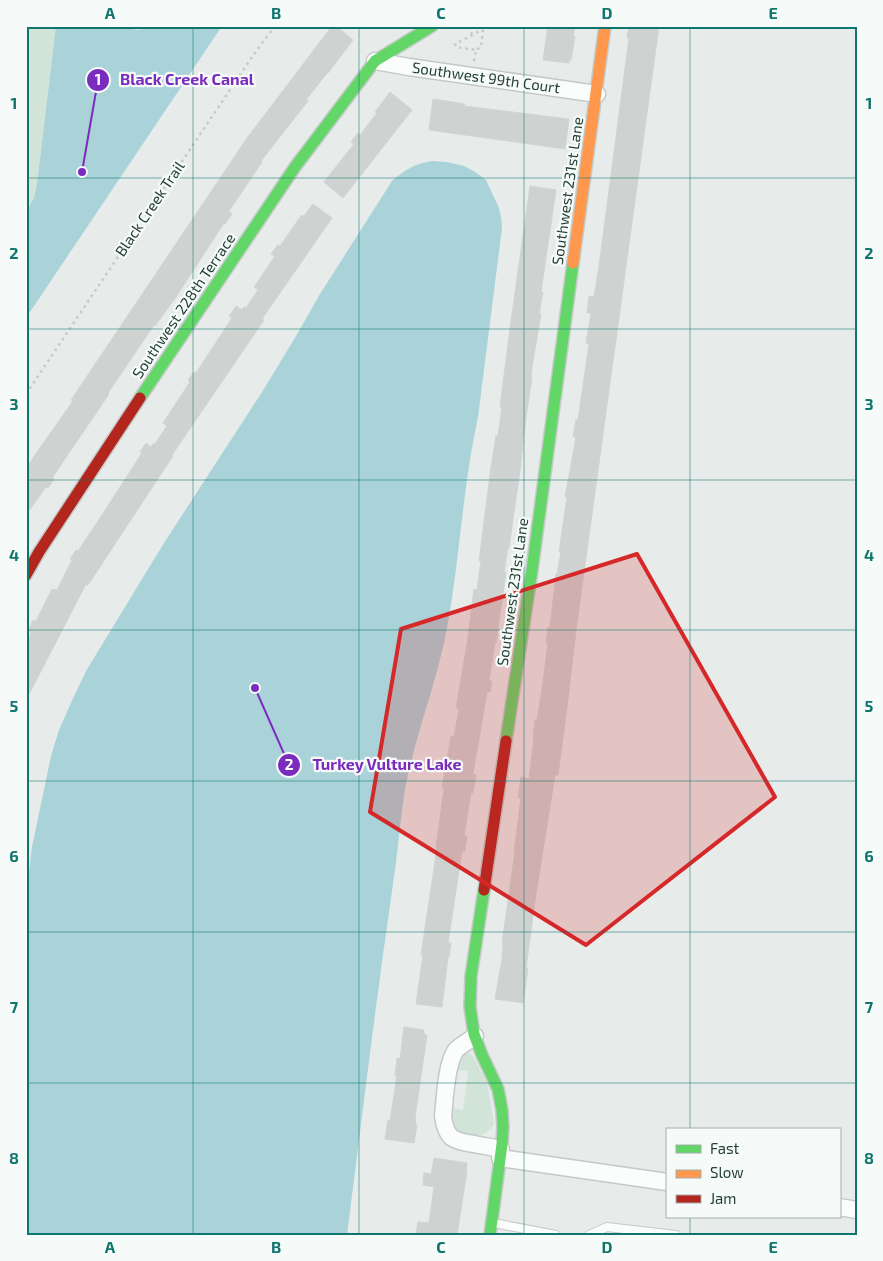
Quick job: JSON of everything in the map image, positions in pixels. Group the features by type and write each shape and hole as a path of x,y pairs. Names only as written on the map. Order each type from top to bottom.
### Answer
{"street":[{"path":"375,61 432,26"},
{"name":"Southwest 231st Lane","path":"490,1235 504,1121 501,1100 495,1080 482,1055 470,1020 471,976 532,570 605,26"},
{"name":"Southwest 99th Court","path":"375,61 596,94"},
{"name":"Southwest 228th Terrace","path":"26,575 106,449 295,167 375,61"},
{"path":"475,1036 456,1050 449,1066 443,1116 446,1131 452,1139 501,1153 666,1182"},
{"path":"840,1207 857,1210"}],"lane":[{"path":"492,1223 556,1235"},
{"path":"590,1235 607,1227 676,1235"}],"path":[{"name":"Black Creek Trail","path":"26,394 244,69 275,26"},
{"path":"469,26 473,34"},
{"path":"480,30 483,31 481,47 476,50 456,47 455,44 480,30"},
{"path":"474,61 476,50"}],"highlighted area":[{"path":"637,554 775,797 586,945 370,812 401,629"}],"green space":[{"path":"26,26 56,26 37,184 34,198 26,212"},
{"path":"467,1053 472,1055 487,1082 494,1124 490,1130 474,1136 458,1130 454,1126 452,1119 452,1108 463,1110 468,1071 457,1070 461,1057"}],"water":[{"path":"56,26 127,26 138,30 149,26 222,26 26,318 26,212 34,198 37,184"},
{"path":"432,161 464,166 486,180 499,208 502,228 478,417 469,468 448,623 439,665 405,789 347,1235 26,1235 26,896 32,847 51,756 59,730 86,671 164,543 264,389 320,294 392,181 410,168"}],"building":[{"path":"332,26 336,26 353,40 261,161 229,211 232,214 108,393 52,478 54,479 48,488 46,487 26,515 26,468 73,401 71,400 247,138"},
{"path":"548,26 575,26 573,36 575,36 569,63 543,60"},
{"path":"629,26 659,26 558,775 555,775 536,894 523,1003 495,999 502,959 502,943 515,851 521,798 518,798 521,777 529,779 535,720 537,720 542,689 548,643 546,643 548,627 550,627 556,574 561,552 559,552 567,497 565,497 576,438 573,437 576,420 578,420 589,344 586,343 591,313 587,313 589,296 594,297 599,266"},
{"path":"390,92 412,110 343,198 324,182 354,144 351,142 358,133 360,135 377,113 375,112"},
{"path":"433,99 465,104 464,106 569,119 565,149 429,130"},
{"path":"530,186 556,190 541,292 543,292 539,314 541,314 532,367 520,471 489,681 492,681 490,692 487,692 473,774 476,775 473,793 471,792 464,836 467,836 465,851 462,851 448,943 451,943 442,1007 416,1004 423,955 421,955 437,848 444,788 442,788 451,736 454,737 459,709 456,708 474,589 477,590 491,467 496,436 498,436 510,328"},
{"path":"313,204 332,218 262,319 264,320 172,455 88,585 86,584 26,700 26,643 31,633 28,631 33,620 36,621 52,589 57,590 72,560 70,559 76,550 78,551 100,518 142,453 140,452 146,443 151,447 155,444 167,426 163,423 190,382 188,380 194,372 196,373 232,318 229,316 236,306 242,310 244,307 246,308 258,290 254,287 275,256 271,254 278,245 280,246 301,216 304,216"},
{"path":"404,1027 424,1030 424,1034 427,1035 415,1117 415,1124 417,1125 414,1143 385,1139 388,1120 390,1121 397,1076 395,1076 397,1058 400,1059"},
{"path":"434,1158 467,1163 457,1235 416,1234 418,1222 429,1223 434,1187 423,1185 424,1173 431,1174"}],"traffic: fast":[{"path":"140,398 295,167 375,61 432,26"},
{"path":"506,741 532,570 573,263"},
{"path":"484,890 471,976 470,1007 474,1034 498,1089 502,1110 502,1144 490,1235"}],"traffic: slow":[{"path":"573,263 605,26"}],"traffic: jam":[{"path":"26,575 39,552 140,398"},
{"path":"484,890 506,741"}],"place":[{"name":"Black Creek Canal","path":"82,172"},
{"name":"Turkey Vulture Lake","path":"255,688"}]}
